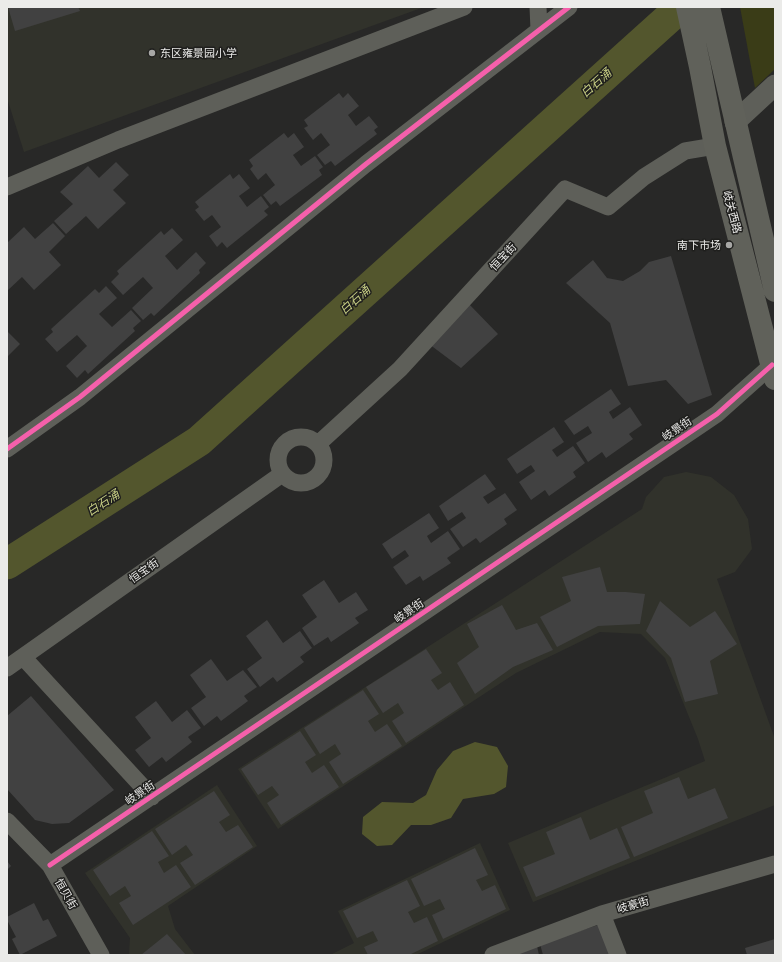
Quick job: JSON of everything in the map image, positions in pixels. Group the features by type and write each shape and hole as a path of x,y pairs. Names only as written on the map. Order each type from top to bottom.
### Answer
{"main road":[{"name":"岐关西路","path":"687,7 715,146 773,372"},
{"name":"岐关西路","path":"709,7 775,291"}],"street":[{"path":"7,187 118,140 464,7"},
{"path":"538,7 540,30"},
{"path":"7,448 80,398 366,164 569,7"},
{"path":"735,122 775,84"},
{"name":"恒宝街","path":"318,444 400,370 565,189 608,207 644,177 685,151 715,146"},
{"name":"岐景街","path":"50,865 717,414 773,372"},
{"path":"296,437 311,439 318,444 322,450 324,465 316,478 302,484 294,483 282,474 278,467 277,459 283,445 296,437"},
{"name":"恒宝街","path":"7,668 282,474"},
{"path":"24,657 152,797"},
{"name":"恒贝街","path":"7,821 50,865 101,955"},
{"name":"岐豪街","path":"493,955 602,914 775,864"},
{"path":"602,914 618,955"}],"shaded area":[{"name":"东区雍景园小学","path":"7,7 424,7 24,152 7,98"},
{"path":"740,7 775,7 775,69 755,88"},
{"path":"686,472 711,477 734,495 748,519 752,549 735,572 717,579 775,739 775,805 533,902 508,843 705,761 698,739 665,658 641,634 600,632 516,673 278,829 238,769 642,509 646,497 664,477"},
{"path":"475,742 497,747 508,766 506,787 494,794 463,799 451,818 431,825 411,825 392,845 377,846 362,834 363,817 382,802 413,803 426,795 437,770 453,751"},
{"path":"217,785 257,846 168,906 175,929 195,955 129,955 130,938 85,873"},
{"path":"480,843 510,910 416,955 330,955 354,943 338,911"}],"building":[{"path":"8,7 78,7 80,11 15,31"},
{"path":"339,93 343,98 348,93 359,106 348,115 356,126 369,116 378,127 374,130 377,134 335,166 331,161 325,165 317,155 330,145 321,133 313,140 304,128 308,126 304,120"},
{"path":"284,133 288,138 294,133 304,147 293,155 301,166 315,156 323,167 319,170 322,175 280,206 276,201 271,205 263,195 275,185 266,173 258,180 250,169 253,166 249,160"},
{"path":"116,162 129,175 113,190 126,203 98,229 86,216 66,234 54,221 73,204 60,192 88,166 99,178"},
{"path":"230,174 233,179 239,174 250,188 239,196 247,207 261,196 269,207 264,211 268,215 227,248 222,242 217,247 209,236 221,227 212,215 204,221 195,210 199,207 195,202"},
{"path":"53,223 65,236 49,252 61,265 34,290 22,277 7,291 7,243 24,227 35,239"},
{"path":"172,228 183,240 165,256 177,270 196,252 206,263 199,270 200,273 154,316 151,313 143,320 132,308 153,288 143,277 123,295 111,282 119,274 117,271 161,231 164,235"},
{"path":"671,256 712,395 688,404 666,380 628,386 610,323 566,283 593,260 607,278 623,281 640,271 649,262"},
{"path":"106,286 117,298 99,314 112,327 131,310 141,321 133,328 135,331 88,374 85,370 77,378 66,366 87,346 77,335 57,352 45,339 53,332 51,329 95,289 99,293"},
{"path":"469,304 498,334 461,368 429,344"},
{"path":"7,331 20,344 7,357"},
{"path":"611,389 621,404 609,412 613,419 630,407 642,425 629,434 633,439 606,458 602,452 588,462 576,443 592,433 588,426 574,435 564,421"},
{"path":"554,427 564,442 552,450 557,457 573,446 585,463 573,472 576,477 549,496 545,490 531,500 519,482 535,471 531,465 517,474 507,459"},
{"path":"485,474 496,489 483,497 488,504 505,493 517,510 504,519 507,524 480,543 476,538 463,547 450,529 466,518 462,512 448,521 439,506"},
{"path":"429,513 439,528 427,536 431,543 448,531 460,549 447,558 451,563 423,581 420,576 406,585 393,567 409,556 405,550 392,559 382,544"},
{"path":"600,567 607,592 645,594 640,624 598,626 557,647 540,617 571,601 562,577"},
{"path":"324,580 339,603 356,592 368,610 355,618 359,623 331,642 328,637 314,646 302,628 317,617 302,595"},
{"path":"660,601 690,627 715,611 737,644 710,661 718,694 685,702 671,658 646,631"},
{"path":"502,605 516,630 537,623 553,650 513,667 475,694 457,663 479,647 467,624"},
{"path":"267,620 283,643 300,631 312,648 300,657 304,662 277,682 273,677 260,687 247,669 262,658 246,636"},
{"path":"426,649 442,673 431,680 438,690 450,682 464,705 406,743 392,721 404,713 398,703 383,713 366,687"},
{"path":"211,659 227,681 243,670 257,687 244,696 248,701 221,721 217,716 204,726 191,708 206,697 190,675"},
{"path":"363,690 379,714 368,721 375,732 387,724 402,746 343,784 329,762 341,754 335,744 320,754 304,728"},
{"path":"31,696 114,790 69,823 52,824 35,820 7,789 7,716"},
{"path":"156,701 172,722 187,710 201,728 188,737 192,742 166,762 162,757 149,767 135,750 151,738 135,717"},
{"path":"300,731 316,755 305,762 312,773 324,765 339,787 281,825 267,803 279,795 272,786 258,795 241,769"},
{"path":"679,777 688,799 715,788 728,818 634,857 621,827 653,813 644,791"},
{"path":"214,791 230,815 219,822 226,832 238,825 253,847 195,885 180,863 193,855 186,845 172,855 155,829"},
{"path":"581,817 590,840 617,828 630,858 536,897 523,867 555,854 546,832"},
{"path":"152,831 169,856 158,862 164,873 176,865 191,887 133,925 119,903 131,896 125,886 110,896 93,870"},
{"path":"475,848 488,875 476,880 482,891 495,885 506,909 443,939 432,915 445,909 440,899 424,906 411,879"},
{"path":"7,861 11,866 7,870"},
{"path":"407,880 420,906 408,912 414,923 427,917 438,941 409,955 368,955 364,947 378,941 373,931 357,938 343,911"},
{"path":"34,903 43,921 48,919 57,936 20,955 12,939 16,937 7,920 7,917"},
{"path":"601,924 611,955 543,955 540,944"},
{"path":"167,934 186,955 141,955"},
{"path":"775,939 775,955 747,955 745,948"},
{"path":"537,946 539,955 512,955"}],"waterway":[{"name":"白石涌","path":"7,564 199,441 681,7"}],"cycle path":[{"path":"7,449 80,397 366,164 569,7"},
{"path":"50,865 717,414 772,365"}],"place":[{"name":"东区雍景园小学","path":"152,53"},
{"name":"南下市场","path":"729,245"}]}
